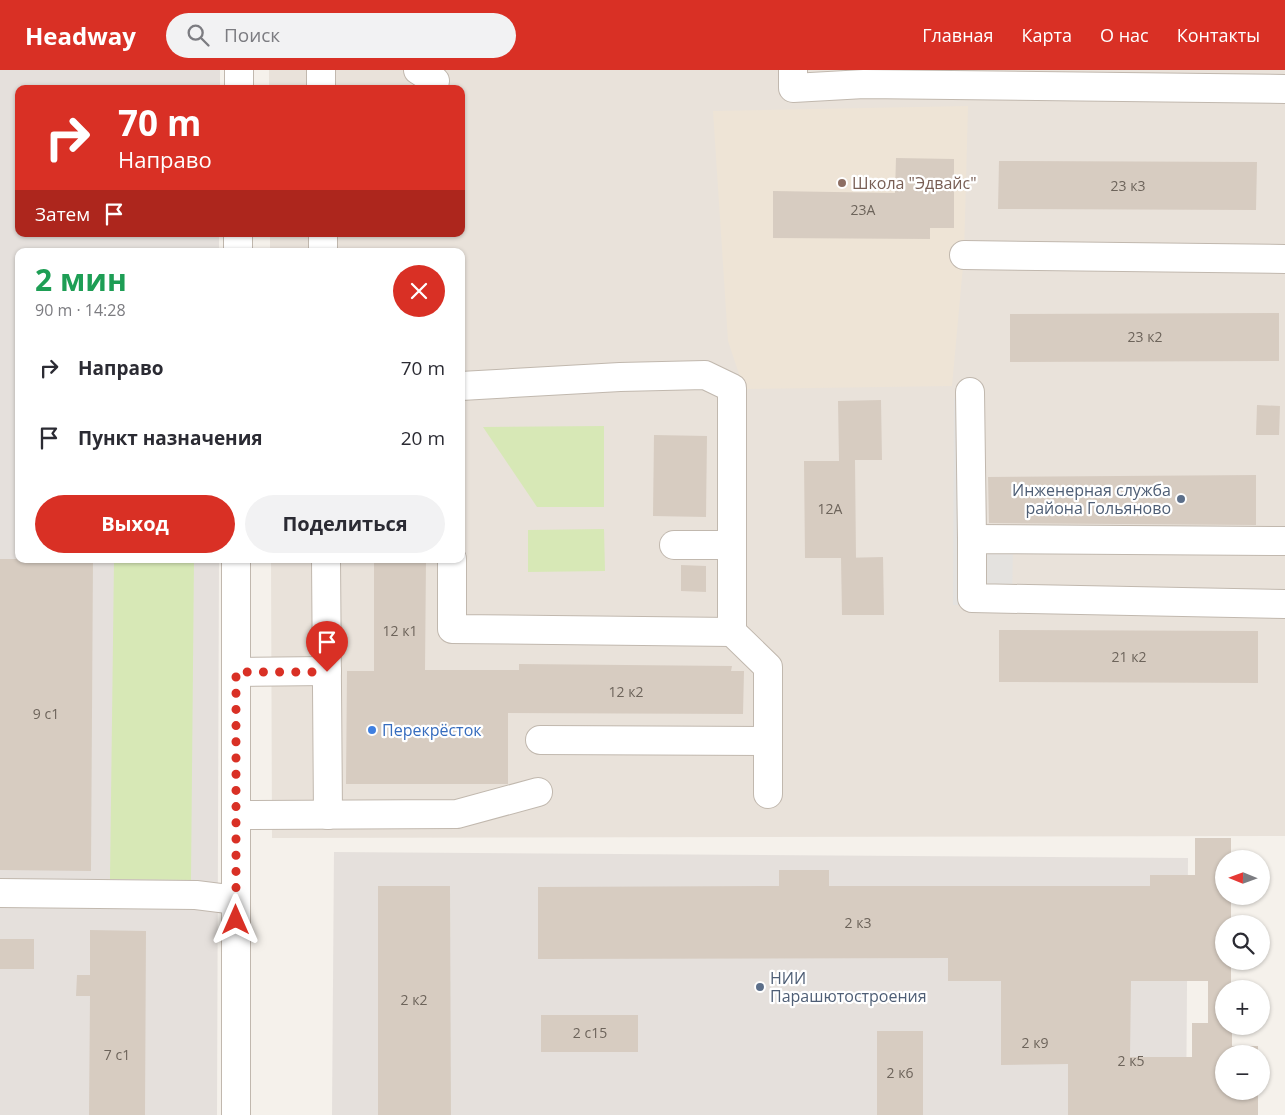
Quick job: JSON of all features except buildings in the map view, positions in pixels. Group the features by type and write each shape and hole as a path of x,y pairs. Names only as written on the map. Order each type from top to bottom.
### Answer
{"street":[{"path":"239,70 239,85"},
{"path":"321,70 321,85"},
{"path":"793,70 793,88 864,84 1260,81"},
{"path":"964,255 1285,259"},
{"path":"465,386 620,377 705,375 732,388 732,632"},
{"path":"970,392 972,598 1285,604"},
{"path":"972,539 1285,541"},
{"path":"674,545 732,545"},
{"path":"236,563 236,1115"},
{"path":"326,563 328,814"},
{"path":"452,563 452,629 732,632 768,667 768,794"},
{"path":"236,672 327,672"},
{"path":"540,740 768,741"},
{"path":"236,815 457,814 538,792"},
{"path":"0,893 196,895 236,900"}],"shaded area":[{"path":"0,70 220,70 220,85 15,85 15,237 219,237 219,248 15,248 15,563 219,563 217,1115 0,1115"},
{"path":"269,70 1285,70 1285,836 272,838 271,563 465,563 465,248 270,248 270,237 465,237 465,85 269,85"},
{"name":"Школа \"Эдвайс\"","path":"968,106 964,255 952,386 744,389 728,341 713,111"},
{"path":"954,398 975,398 974,543 1013,543 1012,606 953,605"},
{"name":"НИИ Парашютостроения","path":"334,852 1188,858 1186,1115 332,1115"}],"green space":[{"path":"604,426 604,507 537,507 483,427"},
{"path":"604,529 605,571 528,572 528,530"},
{"path":"114,563 194,563 191,880 110,879"}],"place":[{"name":"Школа \"Эдвайс\"","path":"842,183"},
{"name":"Инженерная служба района Гольяново","path":"1181,499"},
{"name":"Перекрёсток","path":"372,730"},
{"name":"НИИ Парашютостроения","path":"760,987"}],"route":[{"path":"236,920 236,672 327,672"}]}
